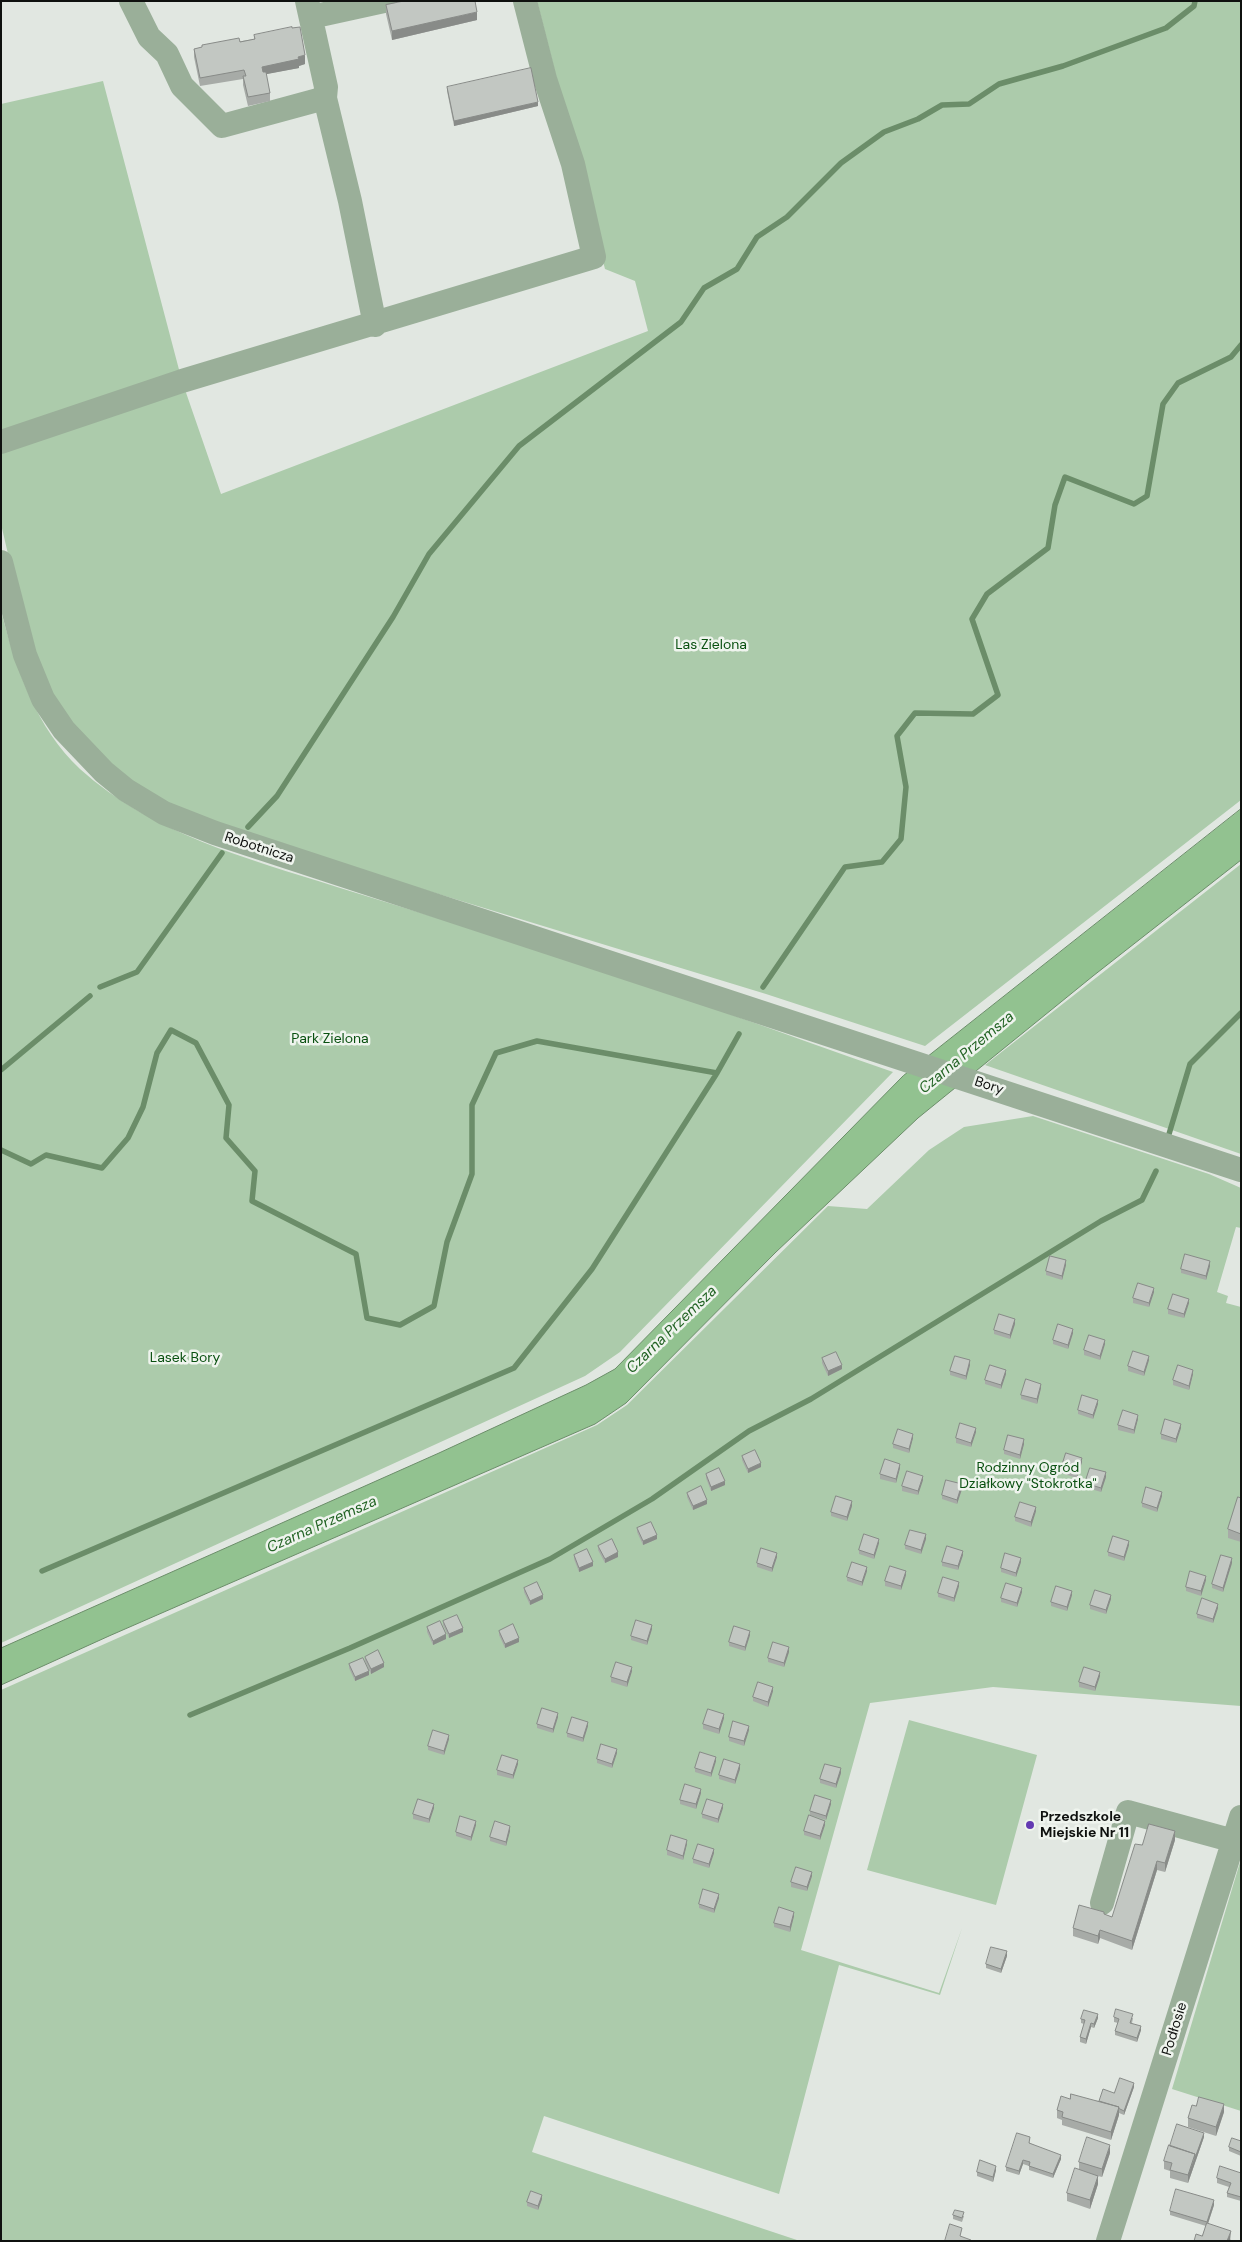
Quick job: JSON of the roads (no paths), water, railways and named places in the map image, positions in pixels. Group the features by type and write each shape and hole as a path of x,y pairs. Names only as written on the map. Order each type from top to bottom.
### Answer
{"street":[{"path":"131,1 149,37 167,54 182,86 222,126 325,98"},
{"path":"375,325 350,201 325,98 326,87 309,9 384,1"},
{"path":"1,442 182,381 375,325 594,257 573,164 545,80 525,1"},
{"name":"Robotnicza","path":"1,562 18,633 43,699 64,730 104,772 143,800 164,813 215,833 652,977"},
{"name":"Bory","path":"652,977 1241,1170"},
{"path":"1102,1903 1128,1812 1234,1841"},
{"name":"Podłosie","path":"1108,2241 1241,1817"}],"water":[{"name":"Czarna Przemsza","path":"1241,809 1241,860 1093,976 918,1118 776,1252 626,1403 595,1424 1,1685 1,1648 439,1453 586,1385 615,1369 903,1076"}],"waterway":[{"path":"248,827 277,796 393,617 429,554 519,446 681,322 704,288 737,269 757,237 787,217 841,163 884,132 918,119 942,105 969,104 999,84 1063,66 1166,28 1194,6 1195,1"},
{"path":"763,987 845,867 882,862 901,839 906,787 897,736 915,713 973,714 998,695 972,619 987,594 1048,548 1055,505 1065,477 1134,504 1147,496 1163,404 1178,383 1231,357 1241,345"},
{"path":"100,987 137,972 222,853"},
{"path":"1,1070 90,996"},
{"path":"1169,1134 1190,1064 1241,1013"},
{"path":"1,1150 31,1164 46,1155 102,1168 128,1138 143,1107 157,1053 171,1030 196,1043 229,1105 226,1138 255,1171 252,1201 356,1254 367,1318 400,1325 434,1306 447,1242 472,1174 472,1105 496,1053 537,1041 717,1073"},
{"path":"42,1571 514,1368 592,1269 717,1073 739,1034"},
{"path":"190,1715 350,1648 550,1559 652,1499 749,1431 811,1399 1101,1221 1142,1200 1156,1171"}],"place":[{"name":"Przedszkole Miejskie Nr 11","path":"1030,1825"}],"park label":[{"name":"Las Zielona","path":"711,645"},
{"name":"Park Zielona","path":"330,1039"},
{"name":"Lasek Bory","path":"185,1358"},
{"name":"Rodzinny Ogród Działkowy \"Stokrotka\"","path":"1028,1476"}]}
